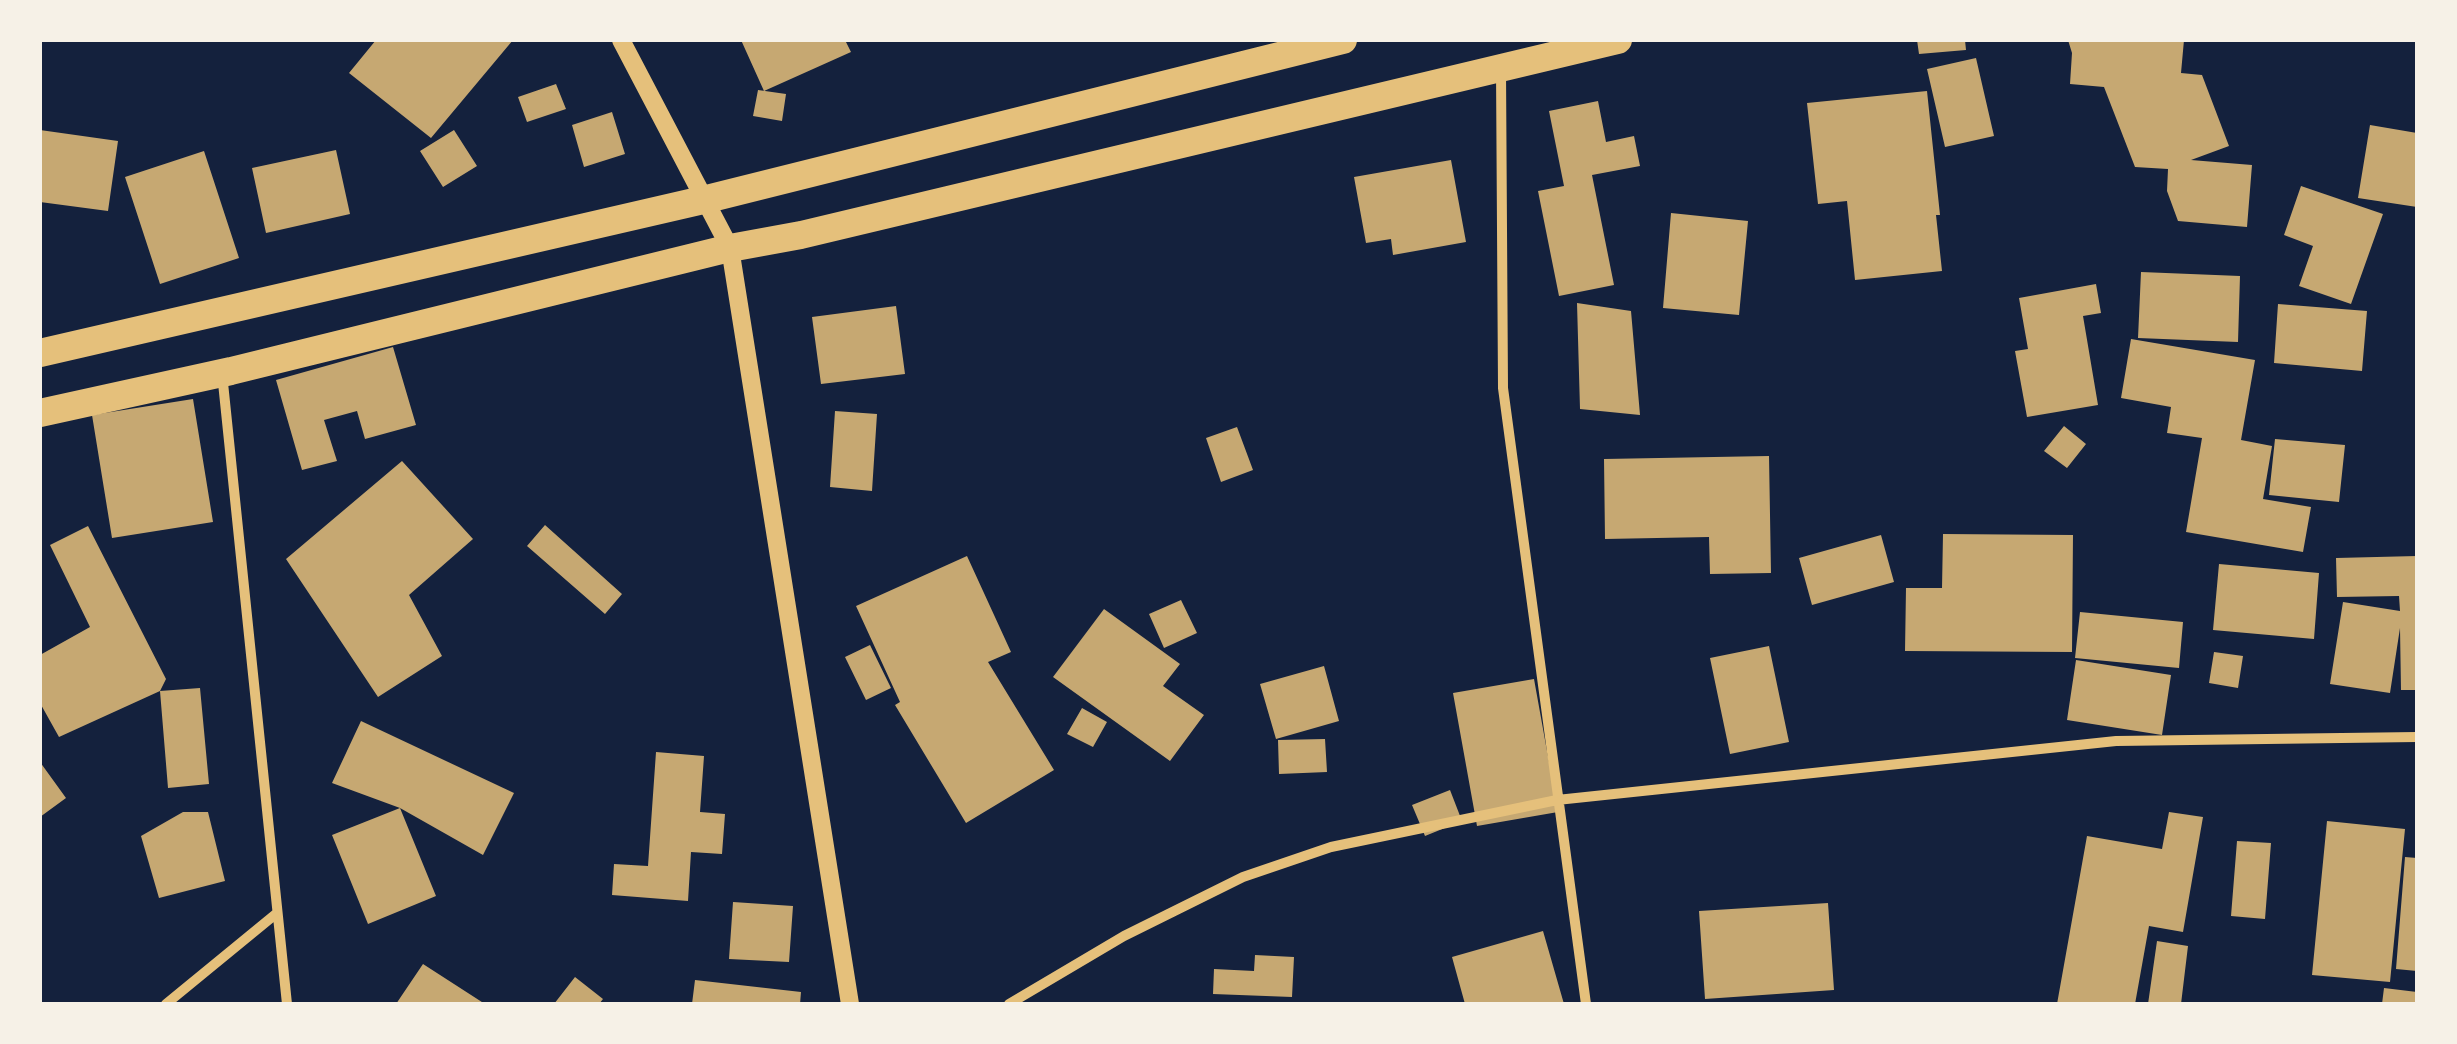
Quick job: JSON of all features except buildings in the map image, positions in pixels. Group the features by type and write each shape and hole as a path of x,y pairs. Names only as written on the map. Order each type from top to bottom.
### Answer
{"highway":[{"path":"40,353 704,200 1343,40"},
{"path":"40,413 1618,40"}],"street":[{"path":"621,40 730,248 850,1004"},
{"path":"1501,70 1503,388 1586,1004"},
{"path":"222,373 287,1004"},
{"path":"1010,1004 1124,936 1242,876 1332,847 1557,800 2116,741 2417,737"},
{"path":"166,1004 277,913"}]}
